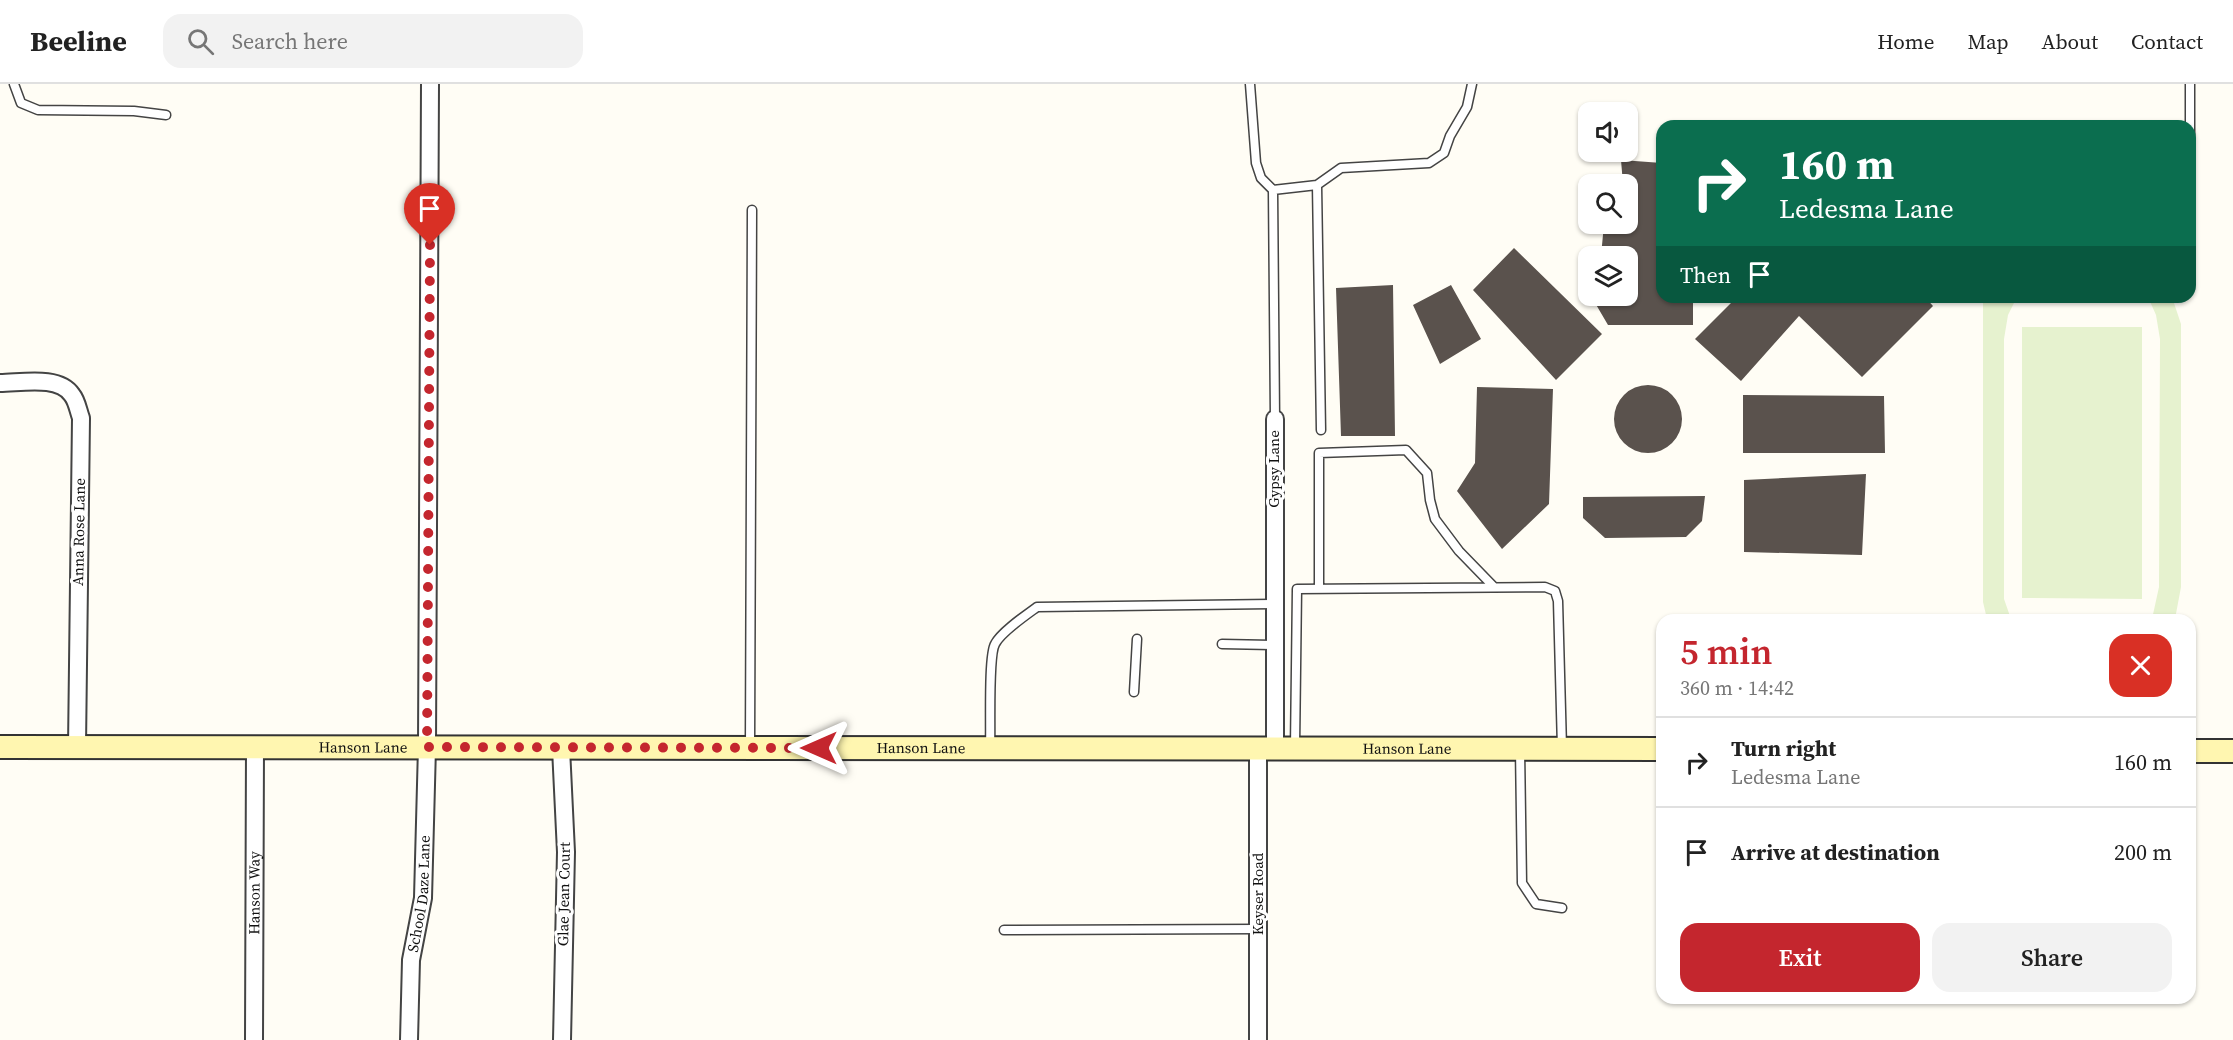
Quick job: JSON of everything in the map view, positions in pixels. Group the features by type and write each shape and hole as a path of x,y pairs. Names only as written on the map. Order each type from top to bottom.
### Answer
{"main road":[{"name":"Hanson Lane","path":"0,747 1656,749"},
{"path":"2196,751 2233,751"}],"street":[{"name":"School Daze Lane","path":"409,1040 411,960 423,898 427,747 430,84"},
{"name":"Anna Rose Lane","path":"0,384 52,383 66,388 74,397 81,417 77,747"},
{"name":"Gypsy Lane","path":"1275,419 1276,748"},
{"name":"Hanson Way","path":"254,1040 255,747"},
{"name":"Glae Jean Court","path":"561,748 566,852 562,1040"},
{"name":"Keyser Road","path":"1258,1040 1258,929 1276,748"}],"lane":[{"path":"14,84 21,103 38,110 134,111 166,115"},
{"path":"1250,84 1256,163 1261,177 1273,190 1317,185 1341,168 1430,163 1444,153 1450,136 1467,107 1472,84"},
{"path":"2190,84 2190,120"},
{"path":"1317,185 1321,430"},
{"name":"Gypsy Lane","path":"1273,190 1275,419"},
{"path":"750,748 752,210"},
{"path":"1319,588 1319,453 1406,450 1427,473 1430,500 1436,519 1459,551 1494,587"},
{"path":"1276,748 1297,589 1545,587 1555,591 1558,601 1562,749"},
{"path":"990,748 994,645 1020,618 1037,608 1274,604"},
{"path":"1134,692 1137,639"},
{"path":"1222,644 1274,645"},
{"path":"1520,749 1522,883 1536,904 1562,908"},
{"path":"1004,930 1258,929"}],"green space":[{"path":"1983,303 2014,303 2008,315 2004,339 2004,599 2009,614 1986,614 1983,602"},
{"path":"2151,303 2174,303 2181,324 2181,587 2176,614 2153,614 2159,587 2160,339 2156,315"},
{"path":"2022,327 2142,327 2142,599 2022,598"}],"building":[{"path":"1621,162 1656,163 1656,303 1693,303 1693,325 1608,325 1597,306 1638,306 1638,246 1602,246 1603,234 1638,234 1638,174 1622,174"},
{"path":"1514,248 1602,334 1556,380 1473,290"},
{"path":"1393,285 1395,436 1341,436 1336,288"},
{"path":"1451,285 1481,339 1440,364 1413,305"},
{"path":"1731,303 1930,303 1933,306 1862,377 1799,316 1741,381 1695,339"},
{"path":"1648,385 1661,388 1672,395 1679,406 1682,419 1679,432 1672,443 1661,450 1648,453 1635,450 1624,443 1617,432 1614,419 1617,406 1624,395 1635,388"},
{"path":"1477,387 1553,389 1549,504 1502,549 1457,491 1475,463"},
{"path":"1743,395 1884,396 1885,453 1743,453"},
{"path":"1866,474 1862,555 1744,552 1744,480"},
{"path":"1705,496 1702,521 1686,537 1605,538 1583,518 1583,497"}],"route":[{"path":"430,245 427,747 819,748"}]}
